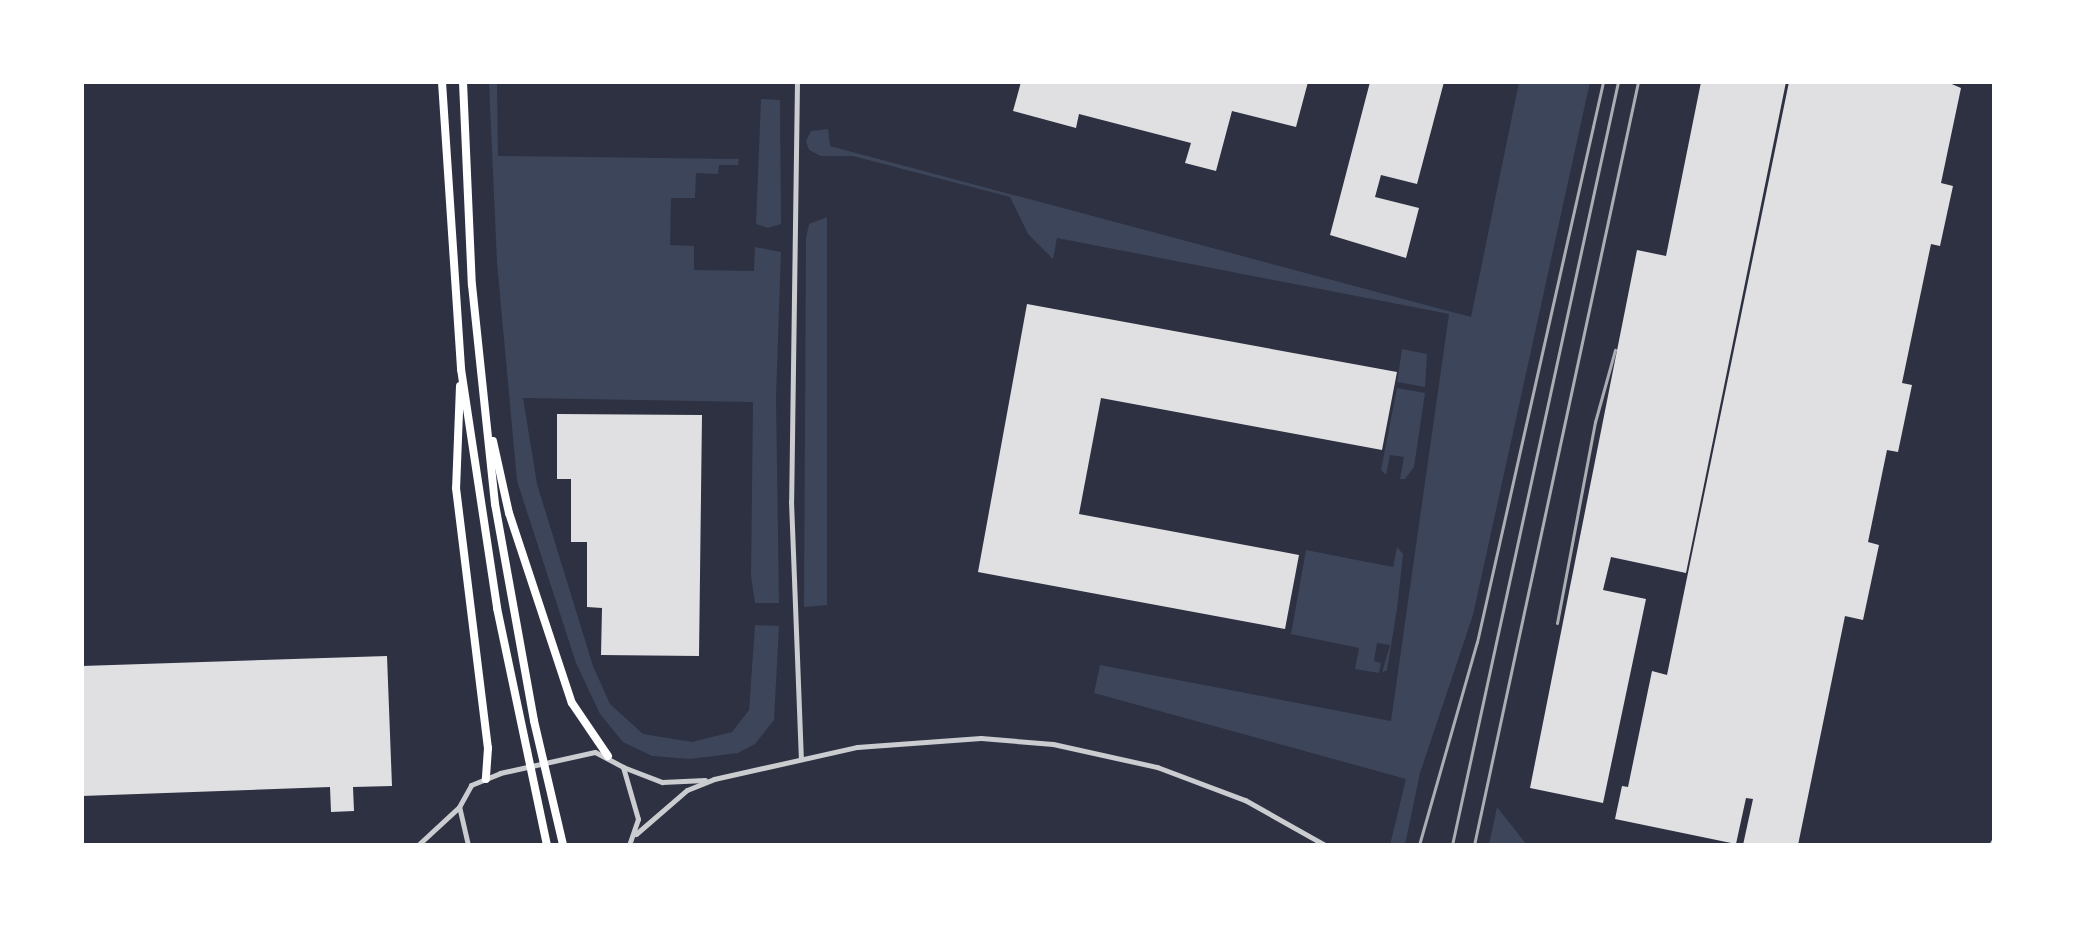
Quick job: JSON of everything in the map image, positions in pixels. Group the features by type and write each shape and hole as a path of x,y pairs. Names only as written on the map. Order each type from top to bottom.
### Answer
{"highway":[{"path":"442,82 461,369 499,621 547,845"},
{"path":"463,82 467,219 483,394 511,606 563,845"},
{"path":"461,369 456,488 488,748 486,779"},
{"path":"483,394 509,513 572,703 608,756"}],"street":[{"path":"797,82 791,501 801,759"},
{"path":"629,845 636,834 687,790 714,779 887,742 948,738 1017,740 1097,752 1219,789 1325,845"},
{"path":"418,845 459,807 471,785 500,773 570,756 608,756 623,767 662,782 714,779"},
{"path":"623,767 638,819 636,834"},
{"path":"459,807 468,845"}],"shaded area":[{"path":"489,82 497,82 498,156 739,159 738,165 719,165 718,174 696,173 695,198 671,198 670,245 694,246 694,270 754,271 755,247 781,252 776,398 779,603 755,603 751,576 753,402 523,398 537,484 593,666 610,704 643,734 692,742 732,732 749,710 755,625 779,626 774,720 755,744 738,753 690,759 652,756 623,742 600,714 576,663 517,481 497,263"},
{"path":"1519,82 1590,82 1473,615 1420,773 1405,845 1390,845 1406,779 1094,693 1100,665 1391,721 1449,314 1057,238 1053,259 1028,234 1010,197 853,156 821,156 809,150 806,141 811,131 828,129 830,146 1471,317"},
{"path":"761,99 780,100 781,224 768,228 756,224"},
{"path":"827,217 827,605 804,607 806,238 809,224"},
{"path":"1402,349 1427,354 1425,387 1397,382"},
{"path":"1397,388 1425,393 1414,467 1405,479 1400,479 1404,457 1390,455 1386,475 1381,470"},
{"path":"1397,547 1403,554 1387,670 1382,673 1390,645 1377,643 1374,661 1381,663 1379,673 1355,669 1359,648 1291,634 1306,550 1393,567"},
{"path":"1497,807 1527,845 1489,845"}],"building":[{"path":"1021,82 1308,82 1296,127 1232,111 1216,171 1185,163 1191,143 1079,114 1076,128 1013,111"},
{"path":"1370,82 1444,82 1417,184 1381,175 1375,197 1419,208 1406,258 1330,235"},
{"path":"1701,82 1786,82 1686,573 1611,557 1603,590 1646,599 1603,803 1530,788 1637,250 1666,256"},
{"path":"1789,82 1947,82 1961,88 1941,183 1953,186 1940,246 1931,244 1902,383 1912,385 1898,452 1887,450 1868,542 1879,545 1863,620 1845,616 1798,845 1743,845 1753,799 1746,798 1736,844 1615,819 1622,786 1628,787 1652,671 1667,675"},
{"path":"1027,304 1397,372 1382,450 1101,398 1079,514 1299,555 1285,629 978,572"},
{"path":"557,414 702,415 699,656 601,655 602,608 587,607 587,542 571,542 571,479 557,479"},
{"path":"387,656 392,786 353,787 354,811 331,812 330,787 82,796 82,666"}],"railway":[{"path":"1419,845 1477,642 1603,82"},
{"path":"1452,845 1618,82"},
{"path":"1474,845 1638,82"},
{"path":"1557,623 1595,422 1615,350"}]}
